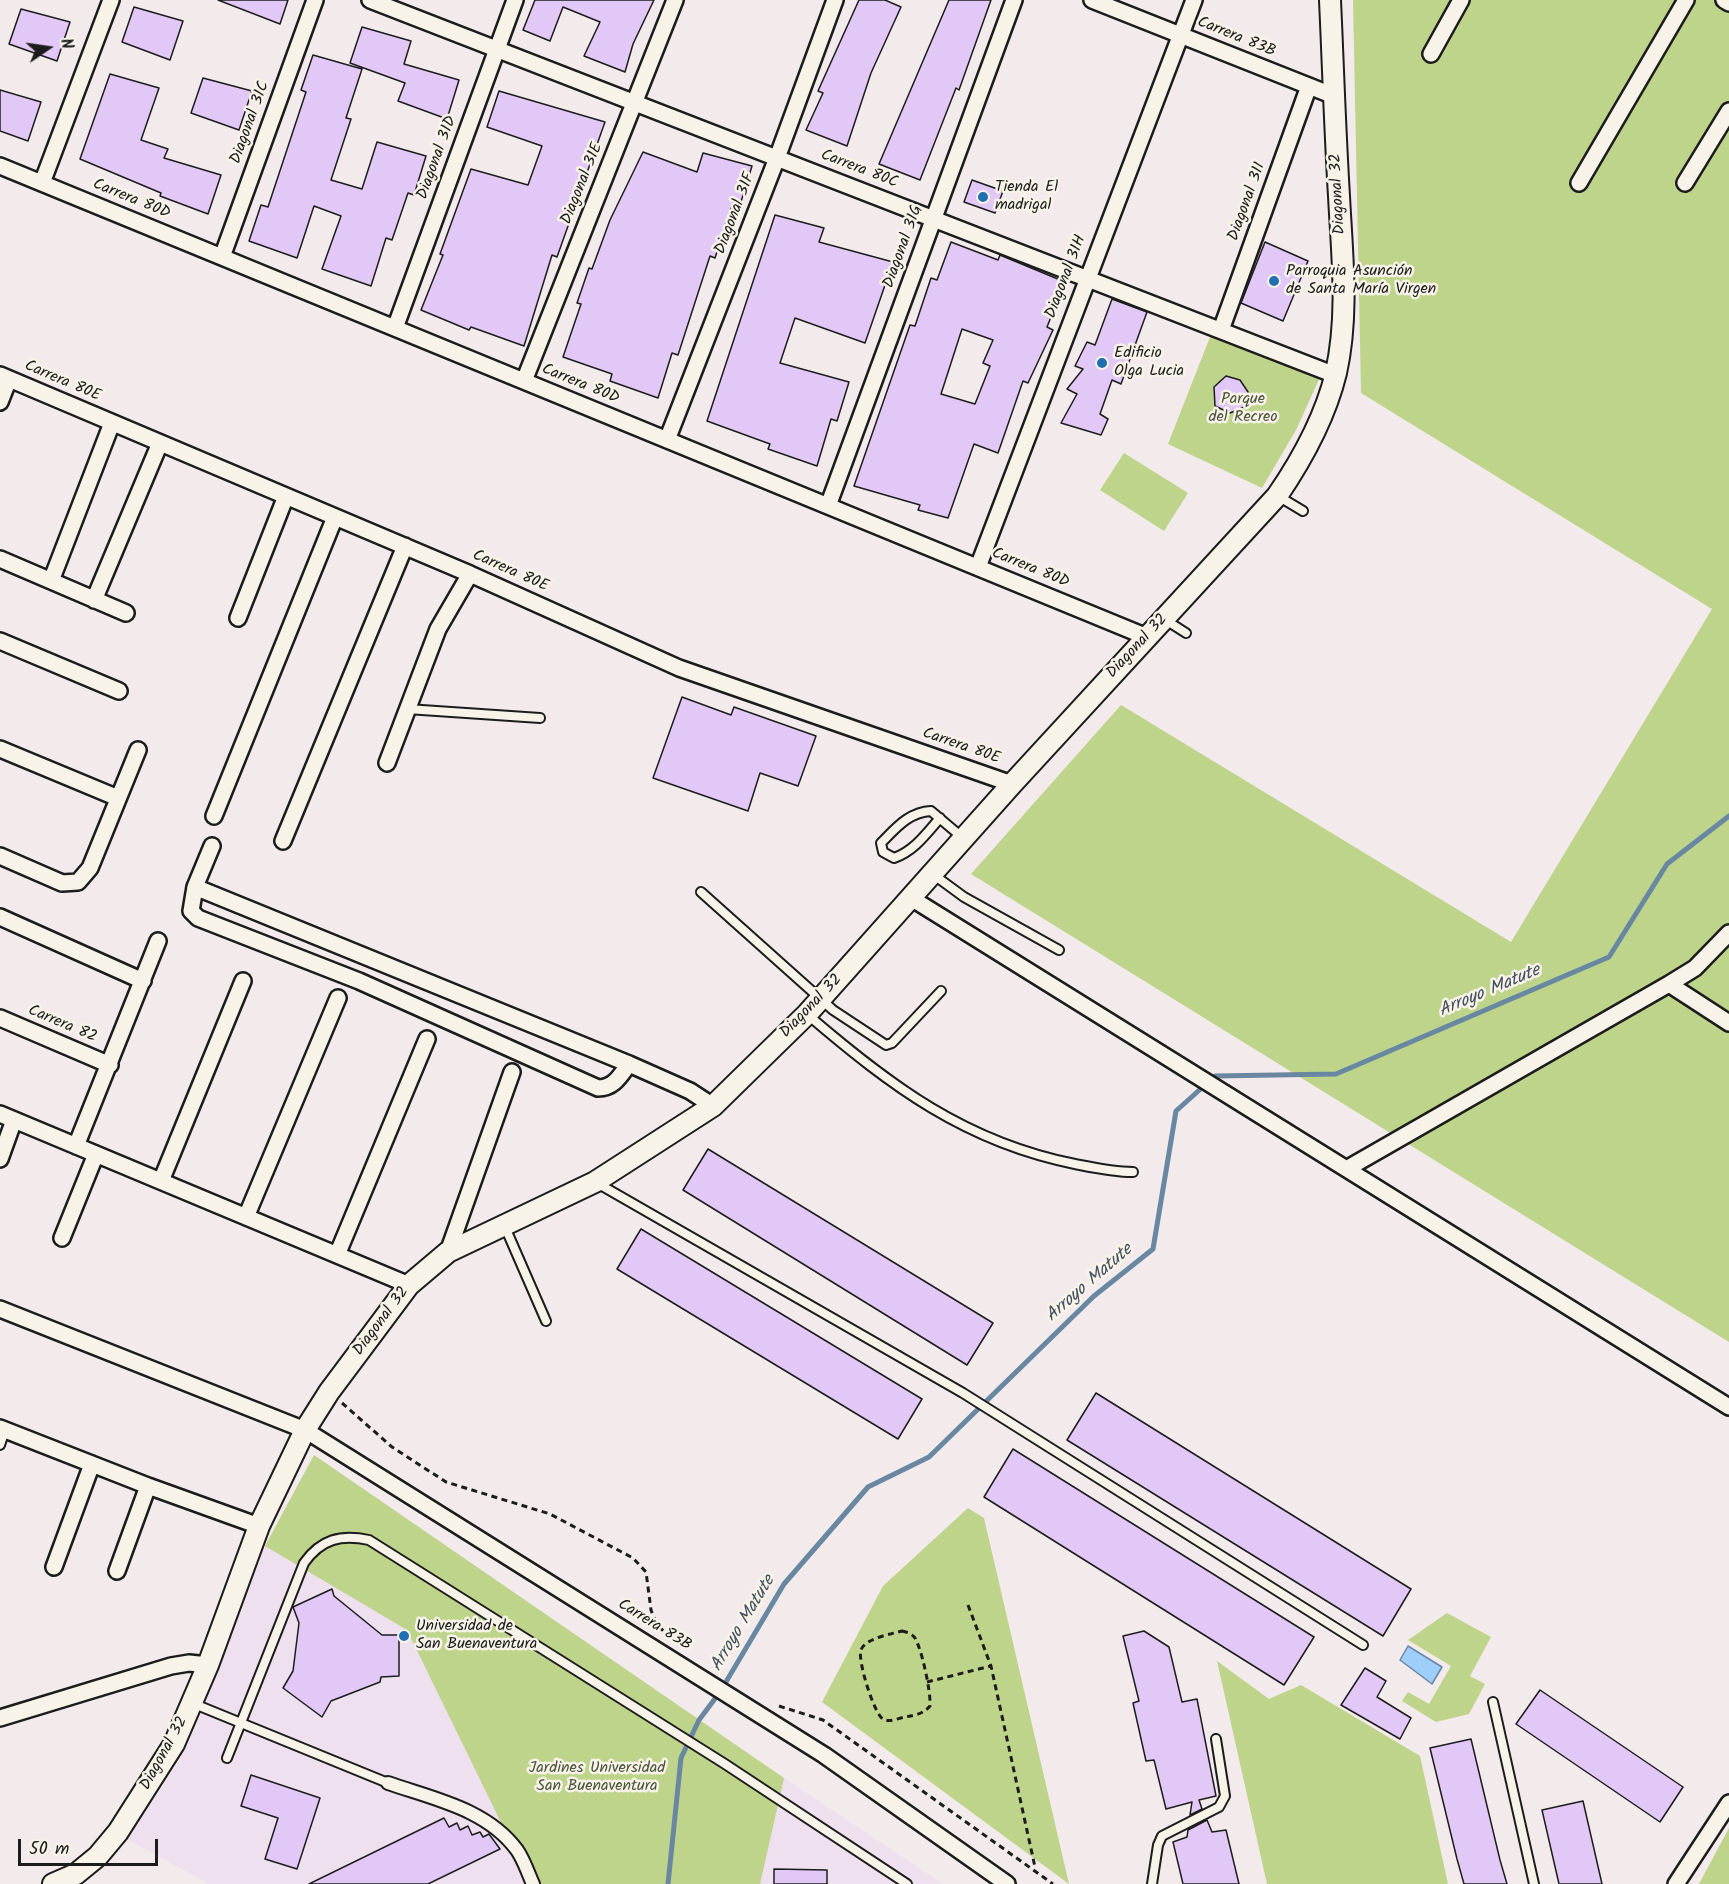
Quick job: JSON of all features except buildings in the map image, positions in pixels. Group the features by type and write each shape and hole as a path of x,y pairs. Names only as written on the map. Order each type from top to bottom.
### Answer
{"street":[{"path":"42,183 111,0"},
{"name":"Diagonal 31C","path":"222,257 315,0"},
{"name":"Carrera 80C","path":"370,0 1335,375"},
{"name":"Diagonal 31D","path":"395,328 515,0"},
{"name":"Diagonal 31E","path":"524,381 675,0"},
{"name":"Diagonal 31F","path":"667,440 777,158 835,0"},
{"name":"Diagonal 31G","path":"828,506 1014,0"},
{"name":"Carrera 83B","path":"1092,0 1334,96"},
{"name":"Diagonal 31H","path":"978,567 1086,277 1194,0"},
{"name":"Diagonal 32","path":"53,1884 82,1879 124,1824 174,1744 208,1665 259,1526 305,1430 329,1392 409,1285 448,1252 595,1182 713,1106 822,998 1012,784 1277,496 1302,459 1322,418 1335,375 1345,308 1330,0"},
{"path":"1431,54 1461,0"},
{"path":"1579,183 1686,0"},
{"path":"1724,0 1729,3"},
{"name":"Diagonal 31I","path":"1221,330 1309,86"},
{"path":"1684,183 1729,111"},
{"name":"Carrera 80D","path":"0,166 1147,637"},
{"path":"0,402 4,377"},
{"name":"Carrera 80E","path":"4,377 471,574 679,668 1012,784"},
{"path":"51,581 112,423"},
{"path":"94,600 160,443"},
{"path":"238,618 286,496"},
{"path":"214,816 335,517"},
{"path":"283,841 405,546"},
{"path":"0,559 126,613"},
{"path":"387,763 438,629 471,574"},
{"path":"0,640 119,692"},
{"path":"0,749 118,798"},
{"path":"0,856 62,883 78,882 90,868 138,750"},
{"path":"212,846 195,887 191,911 198,918 359,981 598,1088 607,1088 614,1083 629,1064"},
{"path":"195,887 629,1064 690,1090 713,1106"},
{"path":"911,898 1198,1074 1729,1407"},
{"path":"0,917 143,981"},
{"path":"1348,1168 1695,968 1729,933"},
{"path":"76,1146 158,941"},
{"path":"161,1181 243,981"},
{"path":"1669,984 1729,1023"},
{"path":"246,1217 338,998"},
{"name":"Carrera 82","path":"0,1018 110,1065"},
{"path":"337,1255 427,1040"},
{"path":"448,1252 512,1072"},
{"path":"0,1159 7,1117 409,1285"},
{"path":"62,1238 96,1154"},
{"name":"Carrera 83B","path":"0,1309 305,1430 824,1755 1006,1884"},
{"path":"3,1429 148,1486 259,1526"},
{"path":"54,1567 92,1464"},
{"path":"117,1571 148,1486"},
{"path":"0,1718 171,1666 189,1663 208,1665"},
{"path":"388,1783 481,1816 498,1828 519,1852 533,1884"},
{"path":"1676,1884 1729,1803"}],"lane":[{"path":"1277,496 1303,511"},
{"path":"1164,618 1186,633"},
{"path":"408,709 540,718"},
{"path":"940,818 917,844 903,855 894,858 883,852 881,843 907,817 931,811 940,818 964,838"},
{"path":"933,874 964,897 1059,950"},
{"path":"701,892 833,1010 886,1045 892,1043 941,991"},
{"path":"807,1014 890,1083 958,1125 1034,1154 1112,1172 1133,1172"},
{"path":"595,1182 963,1394 1364,1646"},
{"path":"505,1225 546,1321"},
{"path":"0,1445 3,1429"},
{"path":"227,1758 304,1563 313,1551 331,1539 351,1536 369,1540 725,1764 907,1884"},
{"path":"1493,1702 1534,1884"},
{"path":"192,1703 388,1783"},
{"path":"1152,1884 1158,1845 1162,1836 1219,1808 1224,1802 1216,1738"}],"path":[{"path":"329,1392 392,1447 446,1482 536,1508 633,1558 646,1572 651,1610 656,1623 673,1642"},
{"path":"968,1605 991,1666 1035,1869"},
{"path":"902,1631 909,1633 915,1639 927,1682 931,1698 930,1706 924,1713 889,1721 882,1719 875,1710 861,1660 861,1650 866,1643 902,1631"},
{"path":"927,1682 991,1666"},
{"path":"776,1705 823,1720 1053,1884"}],"shaded area":[{"name":"Universidad de San Buenaventura","path":"314,1455 784,1778 943,1884 209,1884 127,1839 178,1763 265,1546"}],"green space":[{"path":"1353,0 1729,0 1729,1342 971,874 1121,705 1511,942 1712,609 1361,393"},
{"name":"Parque del Recreo","path":"1212,332 1321,375 1296,430 1262,488 1168,444"},
{"path":"1124,453 1188,493 1164,531 1100,490"},
{"name":"Jardines Universidad San Buenaventura","path":"314,1455 784,1778 760,1884 531,1884 407,1630 265,1546"},
{"path":"968,1508 984,1518 1069,1884 822,1702 883,1586"},
{"path":"1447,1613 1491,1637 1470,1676 1485,1684 1469,1714 1436,1722 1402,1701 1408,1692 1429,1704 1451,1666 1408,1640"},
{"path":"1217,1661 1269,1699 1301,1685 1420,1756 1448,1884 1267,1884"},
{"path":"1729,1828 1729,1884 1699,1884"}],"water":[{"path":"1408,1646 1442,1667 1432,1684 1400,1660"}],"waterway":[{"name":"Arroyo Matute","path":"668,1884 681,1758 699,1720 720,1692 784,1584 868,1487 929,1457 1094,1296 1153,1249 1176,1111 1215,1076 1336,1074 1609,957 1667,864 1729,816"}],"place":[{"name":"Tienda El madrigal","path":"983,197"},
{"name":"Parroquia Asunción de Santa María Virgen","path":"1274,281"},
{"name":"Edificio Olga Lucia","path":"1102,363"},
{"name":"Universidad de San Buenaventura","path":"404,1636"}]}
